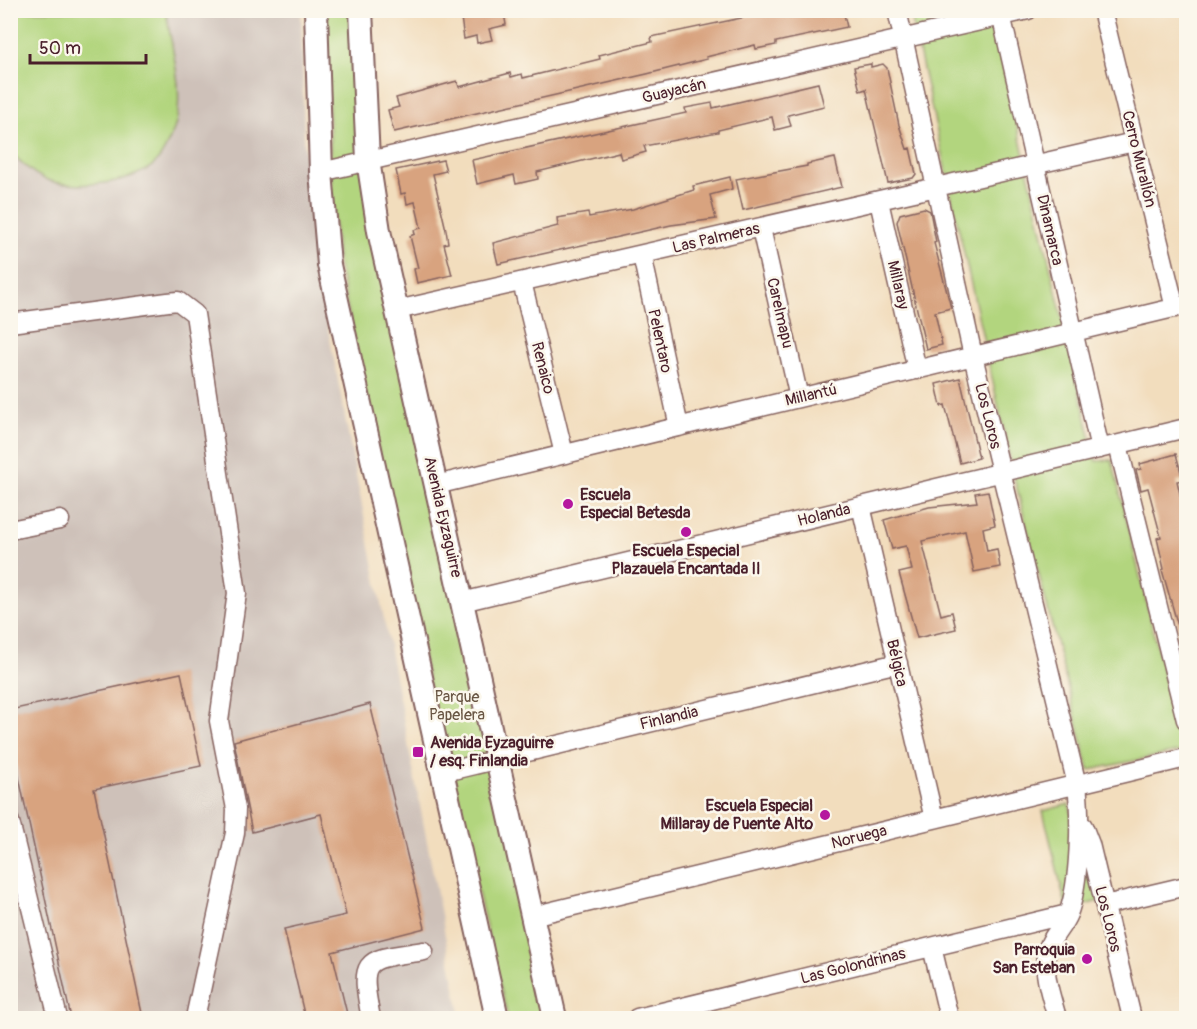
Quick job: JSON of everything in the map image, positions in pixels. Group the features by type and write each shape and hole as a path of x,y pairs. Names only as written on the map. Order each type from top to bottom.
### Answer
{"main road":[{"path":"316,10 321,172 329,265 497,1018"},
{"name":"Avenida Eyzaguirre","path":"361,10 368,160 379,231 555,1018"}],"street":[{"name":"Los Loros","path":"897,10 973,356 1077,785 1080,821 1068,914 1050,941 1046,956 1046,971 1057,1018"},
{"name":"Guayacán","path":"321,172 903,39 1001,14 1028,10"},
{"name":"Cerro Murallón","path":"1102,10 1134,142 1181,306"},
{"name":"Dinamarca","path":"1001,14 1100,449"},
{"name":"Las Palmeras","path":"397,310 1134,142"},
{"name":"Millaray","path":"879,201 917,370"},
{"name":"Carelmapu","path":"761,228 799,398"},
{"name":"Pelentaro","path":"642,255 679,427"},
{"name":"Renaico","path":"522,282 564,454"},
{"path":"10,323 178,301 195,314 237,593 219,721 236,809 235,833 195,1018"},
{"name":"Millantú","path":"436,485 1181,306"},
{"name":"Holanda","path":"462,602 1186,428"},
{"path":"1119,445 1186,720"},
{"name":"Bélgica","path":"861,507 934,819"},
{"path":"10,530 60,520"},
{"name":"Finlandia","path":"441,773 898,663"},
{"name":"Noruega","path":"532,915 1186,759"},
{"name":"Los Loros","path":"1080,821 1090,844 1132,1018"},
{"path":"10,822 58,1018"},
{"path":"1105,906 1186,886"},
{"name":"Las Golondrinas","path":"637,1018 668,1015 1068,914"},
{"path":"932,947 949,1018"},
{"path":"370,1018 363,982 367,969 377,959 424,951"}],"shaded area":[{"path":"11,11 301,11 304,142 312,236 461,1018 11,1018"}],"green space":[{"path":"10,11 166,11 177,72 179,104 173,132 158,160 136,175 121,180 88,185 57,183 45,179 31,171 17,158 10,150"},
{"name":"Parque Papelera","path":"325,11 356,11 359,133 548,1018 508,1018 437,721 337,259 332,194"},
{"path":"910,11 990,11 1096,461 1112,460 1182,751 1089,770 1015,481"},
{"path":"1069,804 1099,901 1067,910 1043,811"}],"building":[{"path":"460,10 474,10 475,13 496,10 497,15 504,13 506,25 489,29 492,40 477,43 476,36 464,39"},
{"path":"779,10 843,10 847,27 776,42 776,45 756,49 755,45 647,74 394,132 388,110 399,107 396,98 457,81 459,87 510,73 511,77 522,74 523,78 600,59 599,55 652,42 651,37"},
{"path":"871,64 871,67 883,64 887,68 899,125 907,149 910,148 916,174 913,178 888,183 866,89 860,91 854,67"},
{"path":"818,83 824,106 788,115 791,126 775,130 772,117 718,130 718,132 644,146 646,152 621,159 619,152 537,172 538,179 516,184 514,175 477,184 472,160 686,113 685,108 712,103 713,108"},
{"path":"835,158 842,187 743,210 736,179 807,166 807,164"},
{"path":"443,160 446,171 433,174 446,230 448,243 444,244 452,275 417,283 414,269 418,268 410,236 415,234 414,230 421,228 415,202 407,204 405,193 401,194 396,170"},
{"path":"730,177 732,189 710,195 716,219 671,225 498,264 493,243 558,226 557,218 588,213 589,217 633,209 694,190 693,186"},
{"path":"924,208 930,211 936,242 934,243 951,308 935,312 942,345 926,349 897,222 900,214"},
{"path":"960,378 979,458 960,463 945,405 941,406 936,384"},
{"path":"1176,454 1183,480 1177,481 1186,519 1184,524 1186,534 1186,640 1182,640 1162,570 1164,569 1157,538 1161,537 1148,488 1141,490 1136,470 1141,469 1140,464"},
{"path":"988,491 995,525 983,528 987,551 997,549 1000,567 974,572 965,531 922,541 941,615 952,612 956,629 917,638 899,573 912,570 906,546 892,549 884,520 929,507 977,502 975,493"},
{"path":"181,673 201,766 94,789 143,1018 71,1018 10,736 10,710"},
{"path":"370,704 425,928 332,952 348,1018 305,1018 284,929 346,915 321,814 252,832 234,741"}],"place":[{"name":"Escuela Especial Betesda","path":"568,504"},
{"name":"Escuela Especial Plazauela Encantada II","path":"686,532"},
{"name":"Avenida Eyzaguirre / esq. Finlandia","path":"418,752"},
{"name":"Escuela Especial Millaray de Puente Alto","path":"825,815"},
{"name":"Parroquia San Esteban","path":"1087,959"}]}
